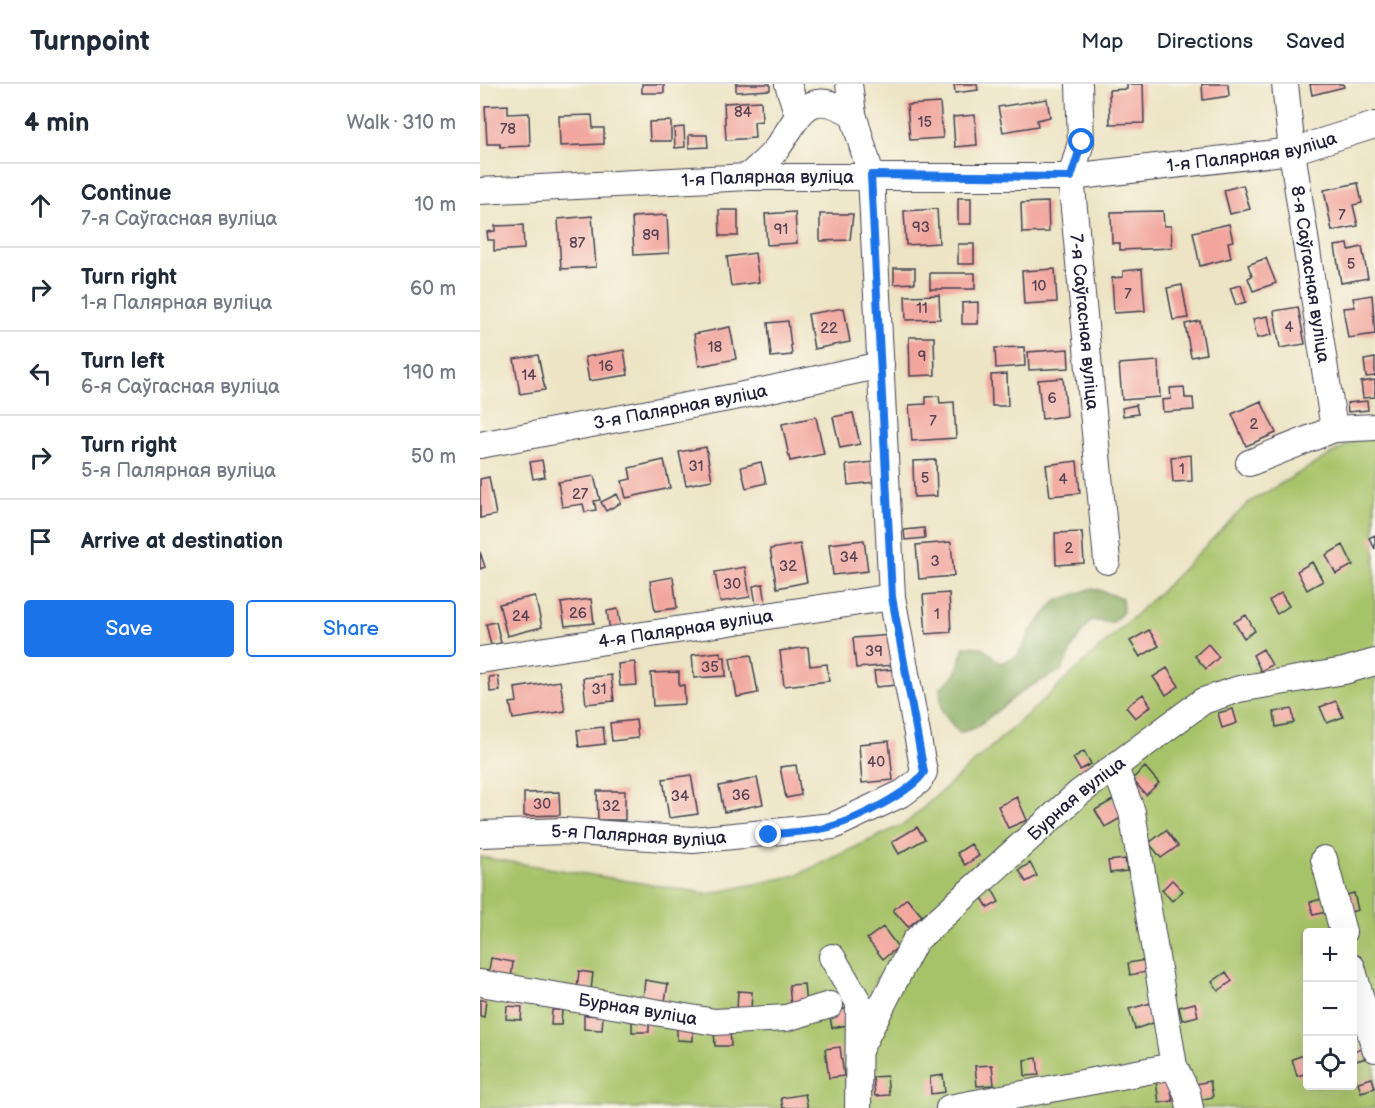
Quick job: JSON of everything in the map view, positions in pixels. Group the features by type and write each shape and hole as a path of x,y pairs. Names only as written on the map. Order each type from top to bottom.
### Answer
{"street":[{"path":"788,84 798,115"},
{"path":"849,84 854,114 871,175 892,597"},
{"name":"7-я Саўгасная вуліца","path":"1079,84 1082,142 1071,177 1107,561"},
{"name":"8-я Саўгасная вуліца","path":"1285,84 1292,151 1334,429"},
{"path":"748,177 777,149 798,115 814,103 834,102 854,114"},
{"name":"1-я Палярная вуліца","path":"480,191 748,177 871,175 1071,177 1292,151 1375,125"},
{"name":"3-я Палярная вуліца","path":"480,445 739,396 881,365"},
{"path":"1249,463 1334,429 1375,427"},
{"name":"4-я Палярная вуліца","path":"480,660 892,597"},
{"name":"5-я Палярная вуліца","path":"480,834 563,831 693,840 833,826 903,793 919,781 924,772 892,597"},
{"name":"Бурная вуліца","path":"859,1050 915,941 1079,794 1203,701 1239,689 1344,671 1375,662"},
{"path":"1115,768 1132,812 1174,1066 1187,1093 1190,1108"},
{"path":"1324,859 1342,928"},
{"path":"832,957 859,1003 858,1108"},
{"path":"1357,982 1375,1049"},
{"name":"Бурная вуліца","path":"480,983 715,1022 786,1018 830,1005"},
{"path":"949,1108 1174,1066"}],"green space":[{"path":"1375,438 1375,1108 480,1108 480,857 709,894 797,875 906,823 1160,592 1248,503 1357,439"},
{"path":"1093,588 1122,598 1123,612 1112,623 1091,620 1074,644 1062,670 1027,688 975,728 959,733 942,712 940,688 956,674 964,646 982,647 1000,663 1018,656 1030,632 1056,601"}],"building":[{"path":"642,84 664,84 664,93 642,93"},
{"path":"736,84 770,84 770,90 736,92"},
{"path":"954,84 977,84 978,90 955,93"},
{"path":"1127,84 1143,84 1144,123 1110,124 1109,90 1127,89"},
{"path":"1202,84 1228,84 1229,96 1203,100"},
{"path":"1310,84 1343,84 1344,87 1312,95"},
{"path":"1047,99 1050,117 1037,120 1038,126 1003,132 998,107"},
{"path":"761,101 762,121 754,122 755,138 726,140 724,103"},
{"path":"940,103 943,138 910,140 907,105"},
{"path":"508,105 508,114 529,113 530,146 500,147 500,144 487,144 485,106"},
{"path":"592,115 593,128 604,128 604,144 560,146 559,116"},
{"path":"975,115 977,145 955,147 953,117"},
{"path":"671,121 671,141 650,141 649,122"},
{"path":"684,127 685,147 675,148 674,128"},
{"path":"689,135 707,135 708,147 689,148"},
{"path":"1358,183 1362,203 1353,205 1358,226 1332,231 1324,190"},
{"path":"1243,185 1250,209 1230,214 1224,190"},
{"path":"958,198 971,198 971,224 958,224"},
{"path":"1048,202 1049,232 1022,233 1021,203"},
{"path":"937,209 939,243 906,245 904,211"},
{"path":"719,210 738,210 738,236 720,236"},
{"path":"1163,211 1164,226 1171,226 1172,248 1120,250 1120,243 1112,243 1111,212"},
{"path":"795,212 797,243 767,245 765,214"},
{"path":"820,214 853,214 850,240 820,241"},
{"path":"667,215 669,253 634,255 632,217"},
{"path":"592,216 596,267 561,269 558,219"},
{"path":"1229,224 1233,241 1228,242 1231,258 1200,266 1193,232"},
{"path":"523,225 524,249 494,251 494,240 488,240 487,232 495,231 495,226"},
{"path":"958,244 974,244 974,264 958,264"},
{"path":"1348,244 1349,250 1362,247 1368,278 1341,283 1335,246"},
{"path":"755,253 759,282 731,286 727,257"},
{"path":"1266,258 1276,283 1253,291 1248,278 1252,276 1248,265"},
{"path":"894,268 915,268 915,283 894,284"},
{"path":"1055,269 1057,302 1024,304 1022,271"},
{"path":"1142,269 1145,311 1114,313 1112,278 1123,277 1123,271"},
{"path":"930,273 975,273 975,289 930,289"},
{"path":"1182,285 1188,318 1173,320 1167,288"},
{"path":"1241,285 1246,302 1236,305 1230,288"},
{"path":"939,295 940,319 906,320 905,296"},
{"path":"1372,295 1375,334 1348,338 1343,308 1355,307 1353,298"},
{"path":"978,302 978,324 962,324 962,303"},
{"path":"1298,307 1305,344 1280,348 1274,311"},
{"path":"844,308 850,342 814,349 808,314"},
{"path":"1268,316 1272,335 1257,338 1253,319"},
{"path":"788,321 792,355 771,357 768,323"},
{"path":"1200,321 1206,354 1191,357 1185,324"},
{"path":"730,327 736,359 699,366 694,334"},
{"path":"909,337 934,337 935,375 910,376"},
{"path":"1024,347 1025,366 996,368 995,348"},
{"path":"1068,349 1069,368 1029,370 1028,352"},
{"path":"624,350 628,375 589,381 585,357"},
{"path":"538,355 545,390 520,394 514,359"},
{"path":"1375,358 1375,376 1366,377 1364,360"},
{"path":"1158,361 1160,397 1122,400 1119,364"},
{"path":"1007,374 1008,406 992,406 991,375"},
{"path":"1063,378 1067,416 1042,419 1038,380"},
{"path":"1375,380 1375,397 1363,398 1361,382"},
{"path":"1184,387 1185,398 1193,398 1194,410 1163,412 1162,400 1171,399 1170,388"},
{"path":"939,396 940,403 954,402 956,438 912,441 909,405 926,404 926,397"},
{"path":"1261,401 1276,433 1246,446 1232,414"},
{"path":"1367,401 1368,410 1348,412 1347,403"},
{"path":"1136,405 1138,414 1123,416 1122,408"},
{"path":"853,413 860,444 840,448 833,417"},
{"path":"816,417 824,454 790,461 782,424"},
{"path":"706,447 712,480 686,485 679,452"},
{"path":"1191,455 1192,481 1173,482 1171,457"},
{"path":"542,460 545,477 533,479 530,462"},
{"path":"664,460 670,488 626,498 622,481 631,479 629,468"},
{"path":"936,460 937,496 914,497 913,461"},
{"path":"1077,461 1080,493 1050,496 1046,465"},
{"path":"761,462 766,483 746,488 741,467"},
{"path":"874,462 875,482 848,485 846,465"},
{"path":"594,476 600,500 594,501 596,510 585,512 583,504 562,507 558,482"},
{"path":"489,477 496,515 480,518 480,479"},
{"path":"617,494 621,503 606,511 601,502"},
{"path":"924,528 925,538 905,540 904,530"},
{"path":"1082,532 1084,563 1056,565 1055,533"},
{"path":"1375,535 1375,549 1369,538"},
{"path":"864,540 868,571 833,575 829,544"},
{"path":"951,542 954,576 919,579 916,545"},
{"path":"800,544 807,582 777,588 770,549"},
{"path":"1343,545 1353,565 1336,574 1326,555"},
{"path":"480,552 485,567 480,569"},
{"path":"1312,562 1323,581 1307,590 1297,571"},
{"path":"745,567 750,597 720,602 715,572"},
{"path":"673,577 677,608 655,611 650,581"},
{"path":"763,584 766,604 756,605 753,586"},
{"path":"949,593 951,632 926,634 923,595"},
{"path":"1281,593 1289,606 1277,614 1269,601"},
{"path":"535,596 542,627 507,636 499,604"},
{"path":"591,599 594,623 565,626 561,603"},
{"path":"618,609 621,629 610,631 607,611"},
{"path":"1246,615 1255,631 1244,638 1234,622"},
{"path":"496,622 501,643 491,645 486,624"},
{"path":"1149,630 1159,646 1140,657 1130,641"},
{"path":"892,635 894,665 856,668 853,638"},
{"path":"1208,644 1219,657 1206,669 1195,656"},
{"path":"808,647 810,666 827,664 829,681 784,686 780,651"},
{"path":"1263,649 1272,665 1261,671 1253,655"},
{"path":"720,652 721,657 725,657 726,676 694,678 692,655"},
{"path":"751,655 758,693 737,697 730,658"},
{"path":"635,662 637,685 620,686 618,664"},
{"path":"1167,668 1179,686 1166,695 1153,677"},
{"path":"896,669 897,685 876,687 874,671"},
{"path":"679,672 679,686 684,685 685,704 653,706 651,673"},
{"path":"611,675 614,701 586,704 583,678"},
{"path":"498,676 500,691 490,692 489,677"},
{"path":"560,681 565,711 513,719 510,703 517,702 515,688"},
{"path":"1143,694 1151,706 1135,718 1126,707"},
{"path":"1336,701 1343,717 1327,723 1320,707"},
{"path":"1233,709 1237,723 1222,728 1218,713"},
{"path":"1292,709 1294,723 1276,727 1274,712"},
{"path":"636,720 638,738 612,741 610,723"},
{"path":"603,727 605,744 579,747 577,730"},
{"path":"889,741 893,780 862,783 859,744"},
{"path":"1084,751 1091,764 1080,770 1073,758"},
{"path":"796,765 801,795 786,798 780,767"},
{"path":"1145,767 1159,783 1146,795 1132,779"},
{"path":"691,775 698,814 669,818 663,779"},
{"path":"757,778 763,804 724,812 719,786"},
{"path":"597,791 625,791 625,820 598,820"},
{"path":"559,792 560,815 524,816 524,793"},
{"path":"1017,797 1027,820 1008,828 998,806"},
{"path":"1116,798 1126,815 1105,827 1095,810"},
{"path":"917,827 925,839 899,854 892,842"},
{"path":"1166,830 1178,846 1161,858 1149,843"},
{"path":"971,844 979,856 965,865 957,853"},
{"path":"1125,859 1127,871 1110,873 1108,861"},
{"path":"1030,863 1037,876 1026,882 1019,870"},
{"path":"1172,880 1183,891 1172,901 1162,890"},
{"path":"992,889 999,902 988,908 981,896"},
{"path":"1354,893 1358,910 1346,913 1342,896"},
{"path":"907,898 922,916 908,927 893,910"},
{"path":"1322,899 1326,912 1313,915 1310,902"},
{"path":"883,927 898,947 883,959 867,939"},
{"path":"491,958 513,962 511,979 488,976"},
{"path":"1145,960 1147,972 1130,975 1128,963"},
{"path":"579,971 593,973 591,990 577,989"},
{"path":"1226,972 1232,981 1218,991 1212,982"},
{"path":"645,980 668,984 665,1001 643,998"},
{"path":"804,984 806,1005 791,1006 789,985"},
{"path":"738,991 752,992 751,1011 737,1010"},
{"path":"480,1000 486,1000 484,1017 480,1016"},
{"path":"1151,1003 1156,1022 1135,1029 1129,1009"},
{"path":"1195,1003 1198,1016 1182,1020 1179,1007"},
{"path":"507,1006 522,1007 521,1020 506,1019"},
{"path":"850,1008 853,1024 832,1028 829,1012"},
{"path":"552,1010 562,1010 561,1025 551,1025"},
{"path":"584,1015 603,1016 602,1030 584,1029"},
{"path":"632,1022 649,1022 649,1032 632,1032"},
{"path":"677,1025 693,1026 693,1041 677,1040"},
{"path":"730,1029 731,1046 715,1046 714,1030"},
{"path":"840,1047 844,1076 829,1078 825,1049"},
{"path":"1367,1047 1370,1057 1357,1061 1357,1050"},
{"path":"1303,1055 1303,1074 1297,1076 1292,1059"},
{"path":"1037,1058 1039,1075 1025,1076 1024,1060"},
{"path":"992,1065 994,1085 977,1086 975,1066"},
{"path":"943,1075 945,1092 931,1094 930,1077"},
{"path":"887,1076 889,1095 875,1096 873,1077"},
{"path":"1372,1078 1375,1088 1361,1092 1358,1082"},
{"path":"1169,1079 1173,1101 1159,1103 1156,1081"},
{"path":"1210,1081 1213,1097 1199,1100 1196,1084"},
{"path":"805,1094 808,1108 783,1108 781,1098"}],"route":[{"path":"769,835 833,826 903,793 919,781 924,772 892,597 871,175 1071,177 1082,142"}]}
